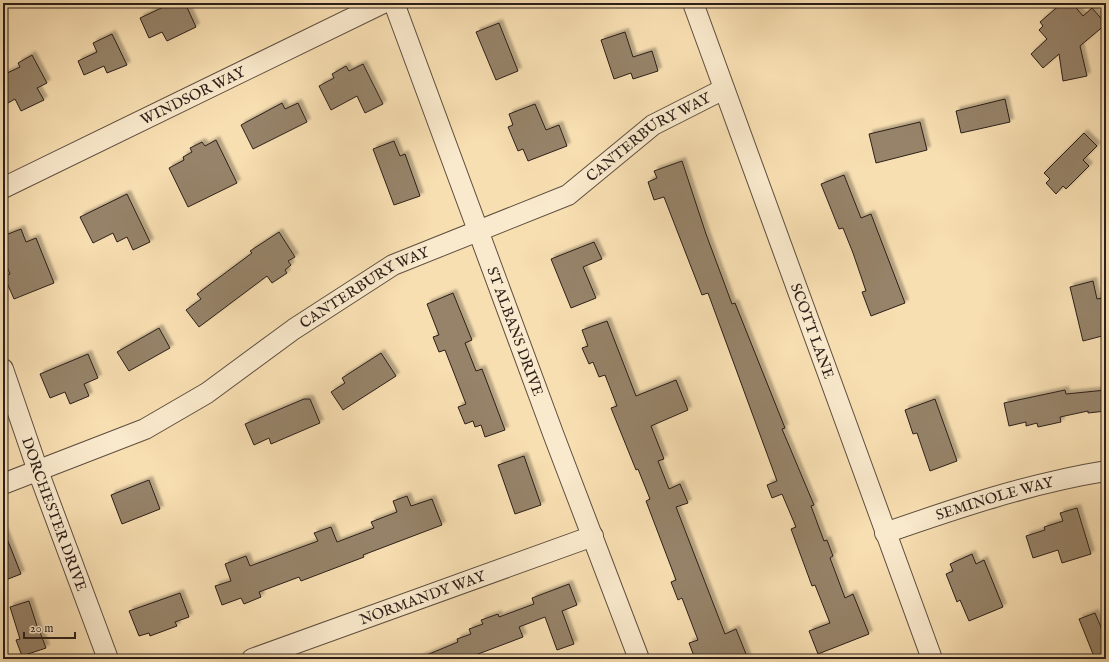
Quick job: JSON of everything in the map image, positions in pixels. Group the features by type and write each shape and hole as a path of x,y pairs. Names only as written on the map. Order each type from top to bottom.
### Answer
{"street":[{"name":"WINDSOR WAY","path":"3,188 383,3"},
{"name":"ST ALBANS DRIVE","path":"394,3 554,436 640,659"},
{"name":"SCOTT LANE","path":"693,3 932,659"},
{"name":"CANTERBURY WAY","path":"3,484 145,429 207,393 294,329 393,265 568,195 653,126 724,89"},
{"name":"DORCHESTER DRIVE","path":"3,369 38,471 108,659"},
{"name":"SEMINOLE WAY","path":"885,533 1005,494 1061,480 1106,471"},
{"name":"NORMANDY WAY","path":"252,659 593,536"}],"building":[{"path":"172,3 185,3 196,27 167,41 162,32 149,38 140,18"},
{"path":"1062,3 1072,3 1083,16 1092,8 1106,24 1080,46 1087,76 1063,81 1059,54 1043,68 1031,54 1047,39 1039,30 1043,26 1040,22"},
{"path":"499,23 518,71 496,80 476,32"},
{"path":"625,32 633,57 652,51 658,71 633,79 631,73 614,79 601,40"},
{"path":"112,34 127,65 107,73 104,66 84,75 78,61 97,52 93,43"},
{"path":"32,55 47,83 37,88 44,100 21,111 15,99 8,103 3,93 3,75 20,67 18,63"},
{"path":"363,64 383,104 365,113 357,96 331,110 319,86 334,78 332,74 346,66 349,71"},
{"path":"1005,99 1010,122 961,133 956,111"},
{"path":"282,103 285,109 298,103 307,122 253,149 241,125"},
{"path":"535,104 546,130 559,125 567,146 528,161 523,149 518,151 508,127 513,125 509,114"},
{"path":"920,122 927,150 876,163 869,134"},
{"path":"1084,133 1097,146 1083,160 1089,166 1066,189 1063,186 1056,194 1046,183 1050,179 1044,173"},
{"path":"216,140 237,183 188,207 169,168 184,160 183,157 192,152 190,148 202,142 205,146"},
{"path":"394,141 400,156 405,154 420,196 394,205 373,149"},
{"path":"682,161 706,234 732,304 735,303 785,428 782,429 814,505 811,506 824,541 827,540 833,556 830,558 845,598 853,594 869,634 818,654 809,631 830,623 815,585 812,586 791,529 796,527 782,494 772,498 767,485 777,481 708,293 702,295 664,197 654,200 648,182 657,178 654,171"},
{"path":"844,175 861,218 871,214 905,303 871,316 862,292 866,291 853,253 843,228 839,229 821,184"},
{"path":"127,194 150,242 133,250 127,237 117,242 113,233 93,243 80,217"},
{"path":"21,229 26,242 36,238 54,283 14,299 4,276 10,274 3,257 3,236"},
{"path":"279,232 295,257 288,261 291,265 285,270 287,273 272,283 267,276 199,327 186,310 201,299 197,294 252,253 250,251"},
{"path":"594,242 602,259 583,267 596,298 571,308 551,259"},
{"path":"1093,281 1097,299 1102,298 1106,315 1103,316 1106,335 1083,341 1070,287"},
{"path":"453,293 472,340 465,343 476,371 482,369 505,430 485,437 481,425 475,427 473,421 465,424 458,407 466,404 445,350 439,352 433,337 439,335 427,304"},
{"path":"607,321 636,396 676,380 688,410 651,426 664,459 658,461 669,489 680,484 688,503 676,507 725,634 736,629 748,659 716,659 715,655 704,659 695,659 689,643 698,640 682,598 678,600 671,582 676,580 646,501 650,499 638,469 636,470 611,408 617,406 605,375 599,377 593,362 589,364 582,348 588,346 582,330"},
{"path":"159,328 170,348 129,371 117,352"},
{"path":"381,353 396,376 343,410 331,392 345,383 342,378"},
{"path":"88,354 98,378 84,384 89,396 70,404 65,392 50,398 40,374"},
{"path":"1065,390 1066,394 1106,390 1106,411 1088,413 1088,411 1060,417 1061,422 1038,427 1037,423 1026,426 1026,422 1009,426 1004,403"},
{"path":"304,399 310,399 320,423 271,444 269,438 254,445 245,424"},
{"path":"935,399 957,461 930,471 917,433 913,434 905,410"},
{"path":"524,456 541,505 515,514 498,465"},
{"path":"149,480 160,509 122,524 111,495"},
{"path":"407,496 411,506 432,499 442,525 363,555 364,557 301,581 299,577 259,592 261,597 244,604 241,598 222,605 215,586 231,581 225,564 246,556 250,566 318,541 314,533 331,527 337,542 374,528 371,522 397,512 393,501"},
{"path":"1077,508 1091,554 1062,563 1058,550 1033,558 1026,536 1045,530 1044,527 1063,521 1060,513"},
{"path":"4,531 21,574 3,581 3,532"},
{"path":"972,554 976,564 984,560 1003,607 969,621 960,600 957,602 946,574 953,571 950,564"},
{"path":"569,584 577,605 562,611 574,644 557,650 545,617 519,627 523,637 465,659 417,659 458,642 457,639 471,634 469,629 483,624 481,620 498,614 499,617 534,604 532,598"},
{"path":"180,593 189,617 175,622 177,626 150,636 149,633 139,636 129,611"},
{"path":"29,601 46,648 22,656 16,640 20,639 10,607"},
{"path":"1095,613 1106,639 1106,659 1095,659 1079,619"}]}
